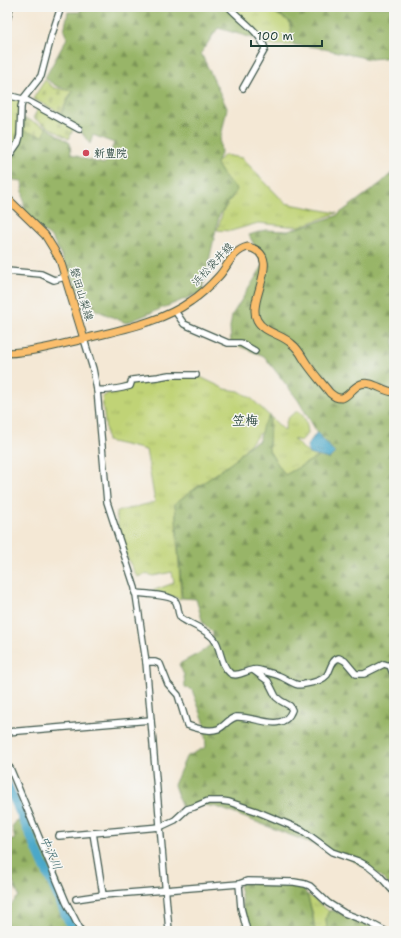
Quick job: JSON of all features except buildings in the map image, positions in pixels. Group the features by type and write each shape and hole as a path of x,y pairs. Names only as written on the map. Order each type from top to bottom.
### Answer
{"main road":[{"name":"磐田山梨線","path":"7,354 44,349 84,339 60,260 44,235 8,201"},
{"name":"浜松袋井線","path":"84,339 154,320 175,311 207,289 238,250 248,246 253,248 264,259 255,314 257,320 263,327 291,342 323,385 334,397 344,397 360,384 366,383 394,392"}],"street":[{"path":"7,20 10,7"},
{"path":"7,159 18,143 20,136 21,107 23,99 41,76 61,7"},
{"path":"229,7 263,41 265,49 244,88"},
{"path":"7,95 26,100 79,130"},
{"path":"7,271 41,274 54,280 65,277"},
{"path":"175,311 184,324 228,343 240,343 255,351"},
{"path":"84,339 93,369 97,390 107,502 136,593 146,662 169,931"},
{"path":"97,390 115,390 130,386 132,380 168,375 196,375"},
{"path":"136,593 169,597 175,600 180,618 206,632 216,642 224,665 231,674 239,674 251,669 256,669 281,677 298,685 304,685 315,682 326,676 334,661 339,658 345,661 356,674 364,674 384,664 390,666 394,676"},
{"path":"146,662 155,662 160,664 168,684 178,695 187,725 208,729 218,729 234,718 251,718 274,724 285,719 290,714 292,710 290,706 281,702 276,697 268,681 251,669"},
{"path":"7,732 151,720"},
{"path":"9,768 65,898 81,931"},
{"path":"59,836 160,827 175,820 187,809 208,801 230,802 302,830 332,852 358,861 369,867 379,875 394,892"},
{"path":"93,833 102,895"},
{"path":"76,898 238,884 247,881 294,882 310,886 328,903 344,913 368,922 384,931"},
{"path":"238,884 241,908 247,931"}],"green space":[{"path":"81,7 227,7 263,41 218,28 201,53 227,108 220,142 221,154 216,163 226,179 237,189 219,216 202,292 126,323 96,310 79,292 53,239 25,216 22,181 7,179 7,161 14,149 20,119 26,119 24,130 43,136 46,127 70,143 71,154 104,164 108,159 114,143 93,135 90,144 79,129 59,118 73,91 56,86 45,78 67,38 64,31 68,12 80,12"},
{"path":"229,7 267,7 289,21 294,45 264,46"},
{"path":"267,7 394,7 394,57 370,59 315,47 294,45 289,21"},
{"path":"45,80 54,88 72,91 61,113 33,99"},
{"path":"7,96 22,100 14,149 7,151"},
{"path":"38,109 74,127 69,139 33,118"},
{"path":"26,119 46,127 44,136 24,131"},
{"path":"224,155 242,158 285,203 337,213 298,227 258,223 231,231 217,230 223,211 237,190 226,179 216,163"},
{"path":"394,171 394,391 394,890 379,875 345,856 217,807 196,804 183,811 174,785 186,757 206,747 204,721 192,690 185,687 184,675 179,664 203,651 211,644 213,633 203,623 196,599 182,598 175,503 234,461 250,445 259,441 263,425 270,415 269,451 285,475 319,456 329,459 335,453 317,432 298,400 264,356 231,343 230,327 232,315 264,264 249,235 265,230 288,231 336,216 381,183","holes":["372,385 394,391 364,388"]},
{"path":"196,375 225,389 239,391 251,398 285,431 288,419 298,411 306,421 308,433 301,441 293,439 309,454 319,456 285,475 269,451 269,416 262,431 234,461 175,503 181,599 152,591 174,583 172,572 153,576 148,574 137,577 121,545 116,512 155,502 146,450 107,441 102,397 132,380"},
{"path":"16,821 35,825 79,931 7,931 7,909 19,896 10,876 7,876 7,839 15,840 12,827"},
{"path":"251,881 301,883 309,900 315,931 247,931 239,884"},
{"path":"307,894 329,911 326,918 327,931 315,931 313,914"},
{"path":"332,910 380,931 335,931 335,929 327,931 326,918 329,911"}],"water":[{"path":"317,432 335,453 329,459 309,454 307,446"}],"waterway":[{"name":"中沢川","path":"7,784 73,931"}],"place":[{"name":"新豊院","path":"86,153"}],"district":[{"name":"笠梅","path":"245,420"}]}
